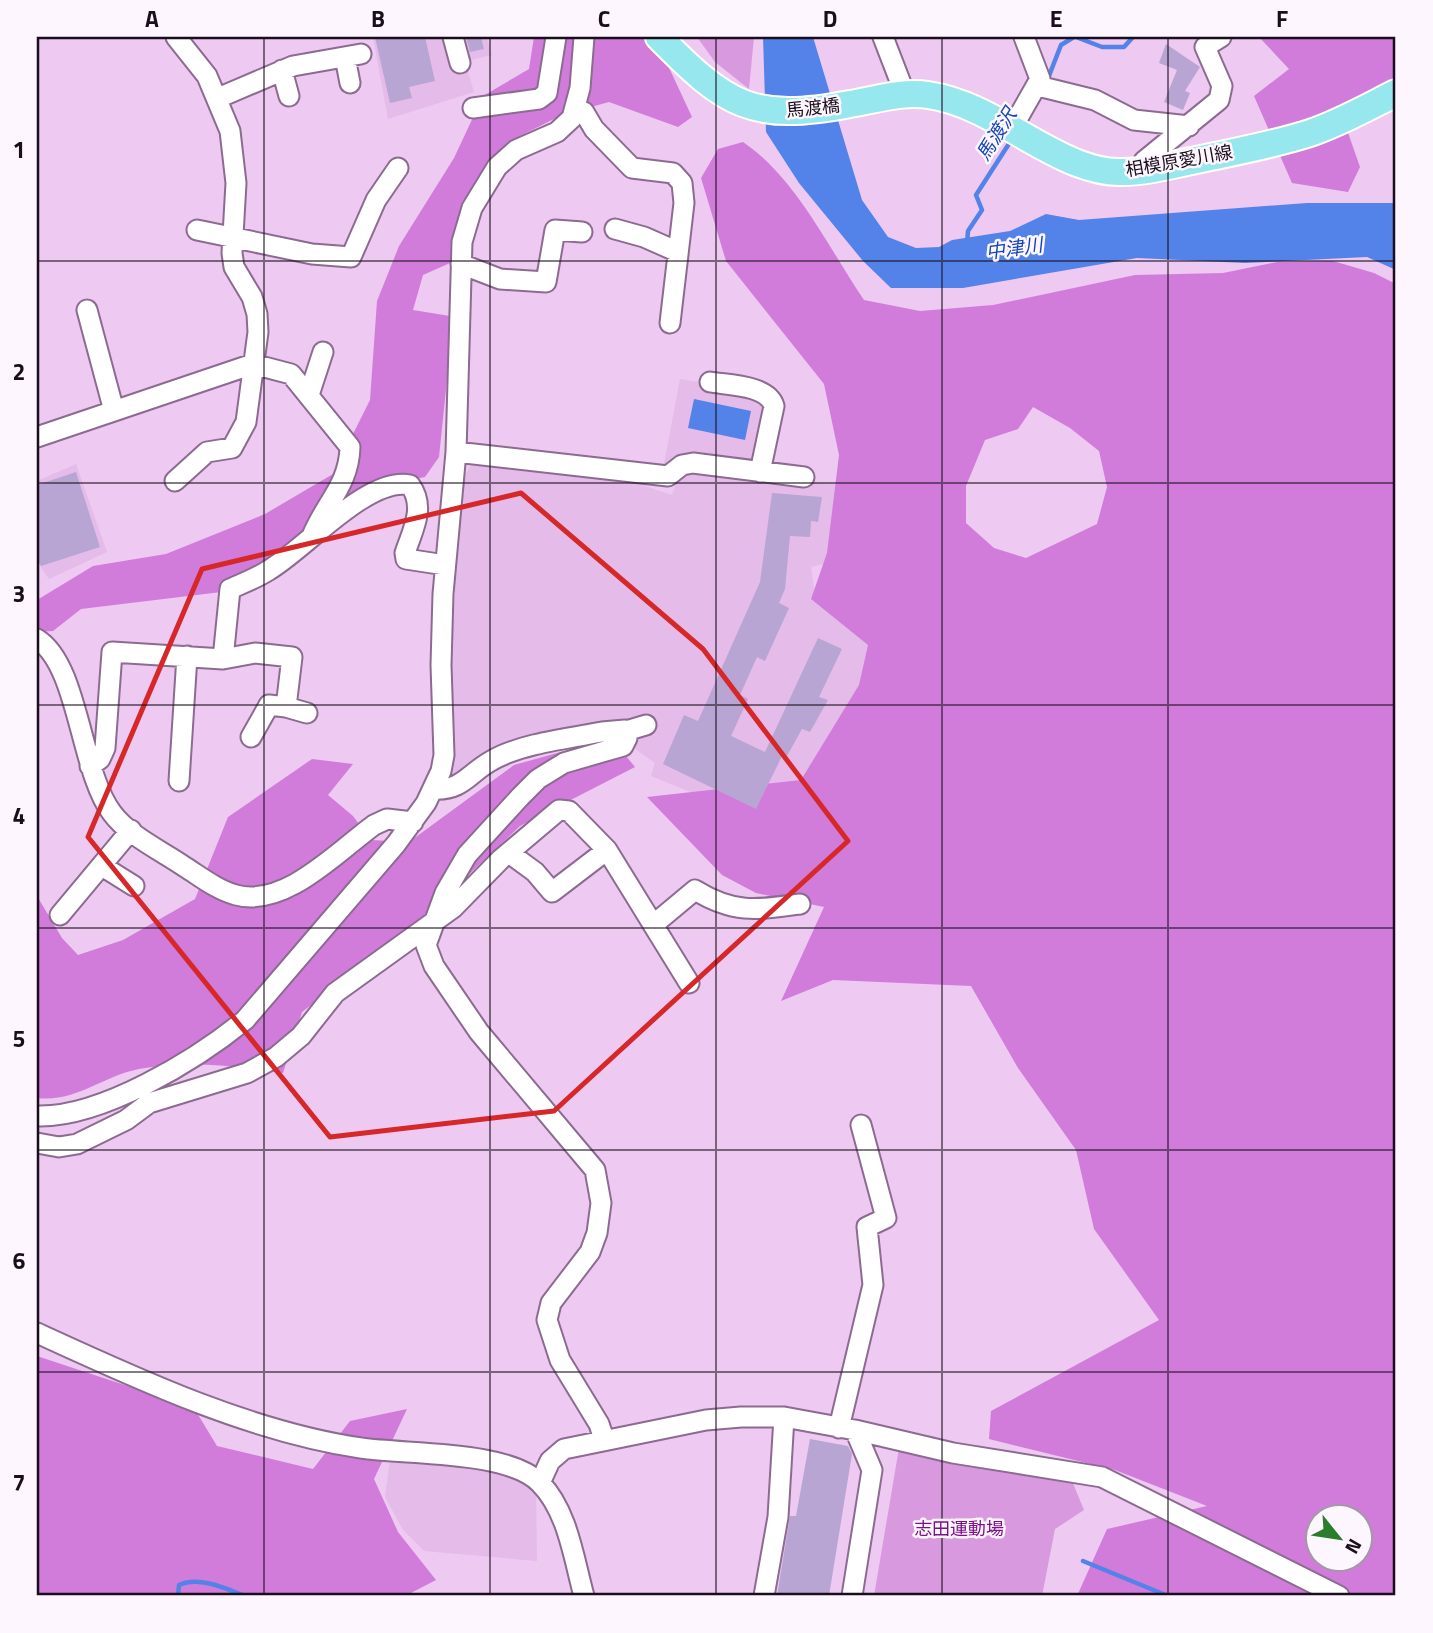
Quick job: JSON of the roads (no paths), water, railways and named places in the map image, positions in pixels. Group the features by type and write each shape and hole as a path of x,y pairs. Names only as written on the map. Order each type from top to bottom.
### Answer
{"main road":[{"name":"馬渡橋","path":"659,37 706,83 743,104 773,112 803,112 895,96"},
{"name":"相模原愛川線","path":"895,96 929,95 960,103 1089,167 1117,172 1142,171 1312,133 1396,93"}],"street":[{"path":"175,481 207,452 232,448 246,422 257,314 252,297 234,267 231,236 236,183 235,152 218,98 197,61 176,37"},
{"path":"453,37 460,63"},
{"path":"473,108 540,99 547,93 556,37"},
{"path":"37,1116 68,1115 106,1102 218,1042 244,1020 413,822 434,789 444,755 441,665 445,565 456,452 462,242 472,208 497,167 516,150 557,132 567,124 575,110 584,37"},
{"path":"883,37 895,96"},
{"path":"1011,130 1038,86 1039,71 1024,37"},
{"path":"1142,171 1144,161 1219,100 1222,86 1205,47 1221,37"},
{"path":"218,98 282,70 353,55 350,83"},
{"path":"282,70 289,96"},
{"path":"1038,86 1095,100 1134,120 1189,126"},
{"path":"575,110 584,112 594,129 632,168 673,173 682,183 684,203 670,323"},
{"path":"197,230 312,254 351,257 376,200 398,168"},
{"path":"461,264 500,279 546,282 553,229 582,232"},
{"path":"615,229 644,237 678,252"},
{"path":"86,310 114,411"},
{"path":"309,395 323,352"},
{"path":"37,437 253,364 291,374 350,447 350,466 344,482 312,536"},
{"path":"710,382 765,393 772,400 774,405 760,472"},
{"path":"456,452 668,476 682,465 693,463 804,477"},
{"path":"223,659 230,589 268,571 368,495 400,483 410,485 418,495 419,506 405,553 406,559 445,565"},
{"path":"37,639 48,648 71,695 90,766 110,812 131,830 220,889 252,898 264,898 292,886 374,825 387,820 413,822"},
{"path":"90,766 100,759 105,748 112,652 223,659 255,653 292,657 286,707"},
{"path":"179,781 187,656"},
{"path":"251,737 269,705 307,713"},
{"path":"434,789 450,790 490,761 511,753 646,725"},
{"path":"604,1439 560,1360 547,1311 594,1245 601,1213 598,1181 586,1159 479,1032 434,966 426,945 431,925 467,855 532,785 564,763 623,746 626,731"},
{"path":"37,1143 59,1147 77,1144 126,1119 149,1103 259,1067 301,1036 335,993 431,925 559,810 569,811 607,850 689,983"},
{"path":"60,915 131,830"},
{"path":"509,853 535,872 552,892 607,850"},
{"path":"102,866 134,886"},
{"path":"653,925 695,890 727,906 749,911 800,904"},
{"path":"852,1596 872,1470 847,1429 873,1285 867,1227 886,1218 861,1125"},
{"path":"37,1333 128,1374 281,1430 360,1448 498,1462 523,1471 540,1483 564,1525 584,1596"},
{"path":"764,1596 778,1517 784,1417"},
{"path":"540,1483 550,1461 564,1449 706,1420 784,1417 953,1452 1102,1478 1339,1596"}],"water":[{"name":"中津川","path":"763,37 813,37 862,200 888,237 916,248 939,247 952,240 1010,231 1046,214 1079,220 1307,203 1396,203 1396,270 1367,257 1245,263 1137,258 963,288 891,288 863,261 799,183 766,132"},
{"path":"694,399 751,411 745,440 688,428"}],"waterway":[{"name":"馬渡沢","path":"1047,81 1061,45 1074,37"},
{"name":"馬渡沢","path":"1076,37 1102,47 1124,47 1133,37"},
{"name":"馬渡沢","path":"967,243 968,231 982,210 976,195 1012,139"},
{"path":"1083,1561 1168,1596"},
{"path":"178,1596 179,1585 195,1582 212,1584 245,1596"}],"park label":[{"name":"志田運動場","path":"959,1529"}]}
